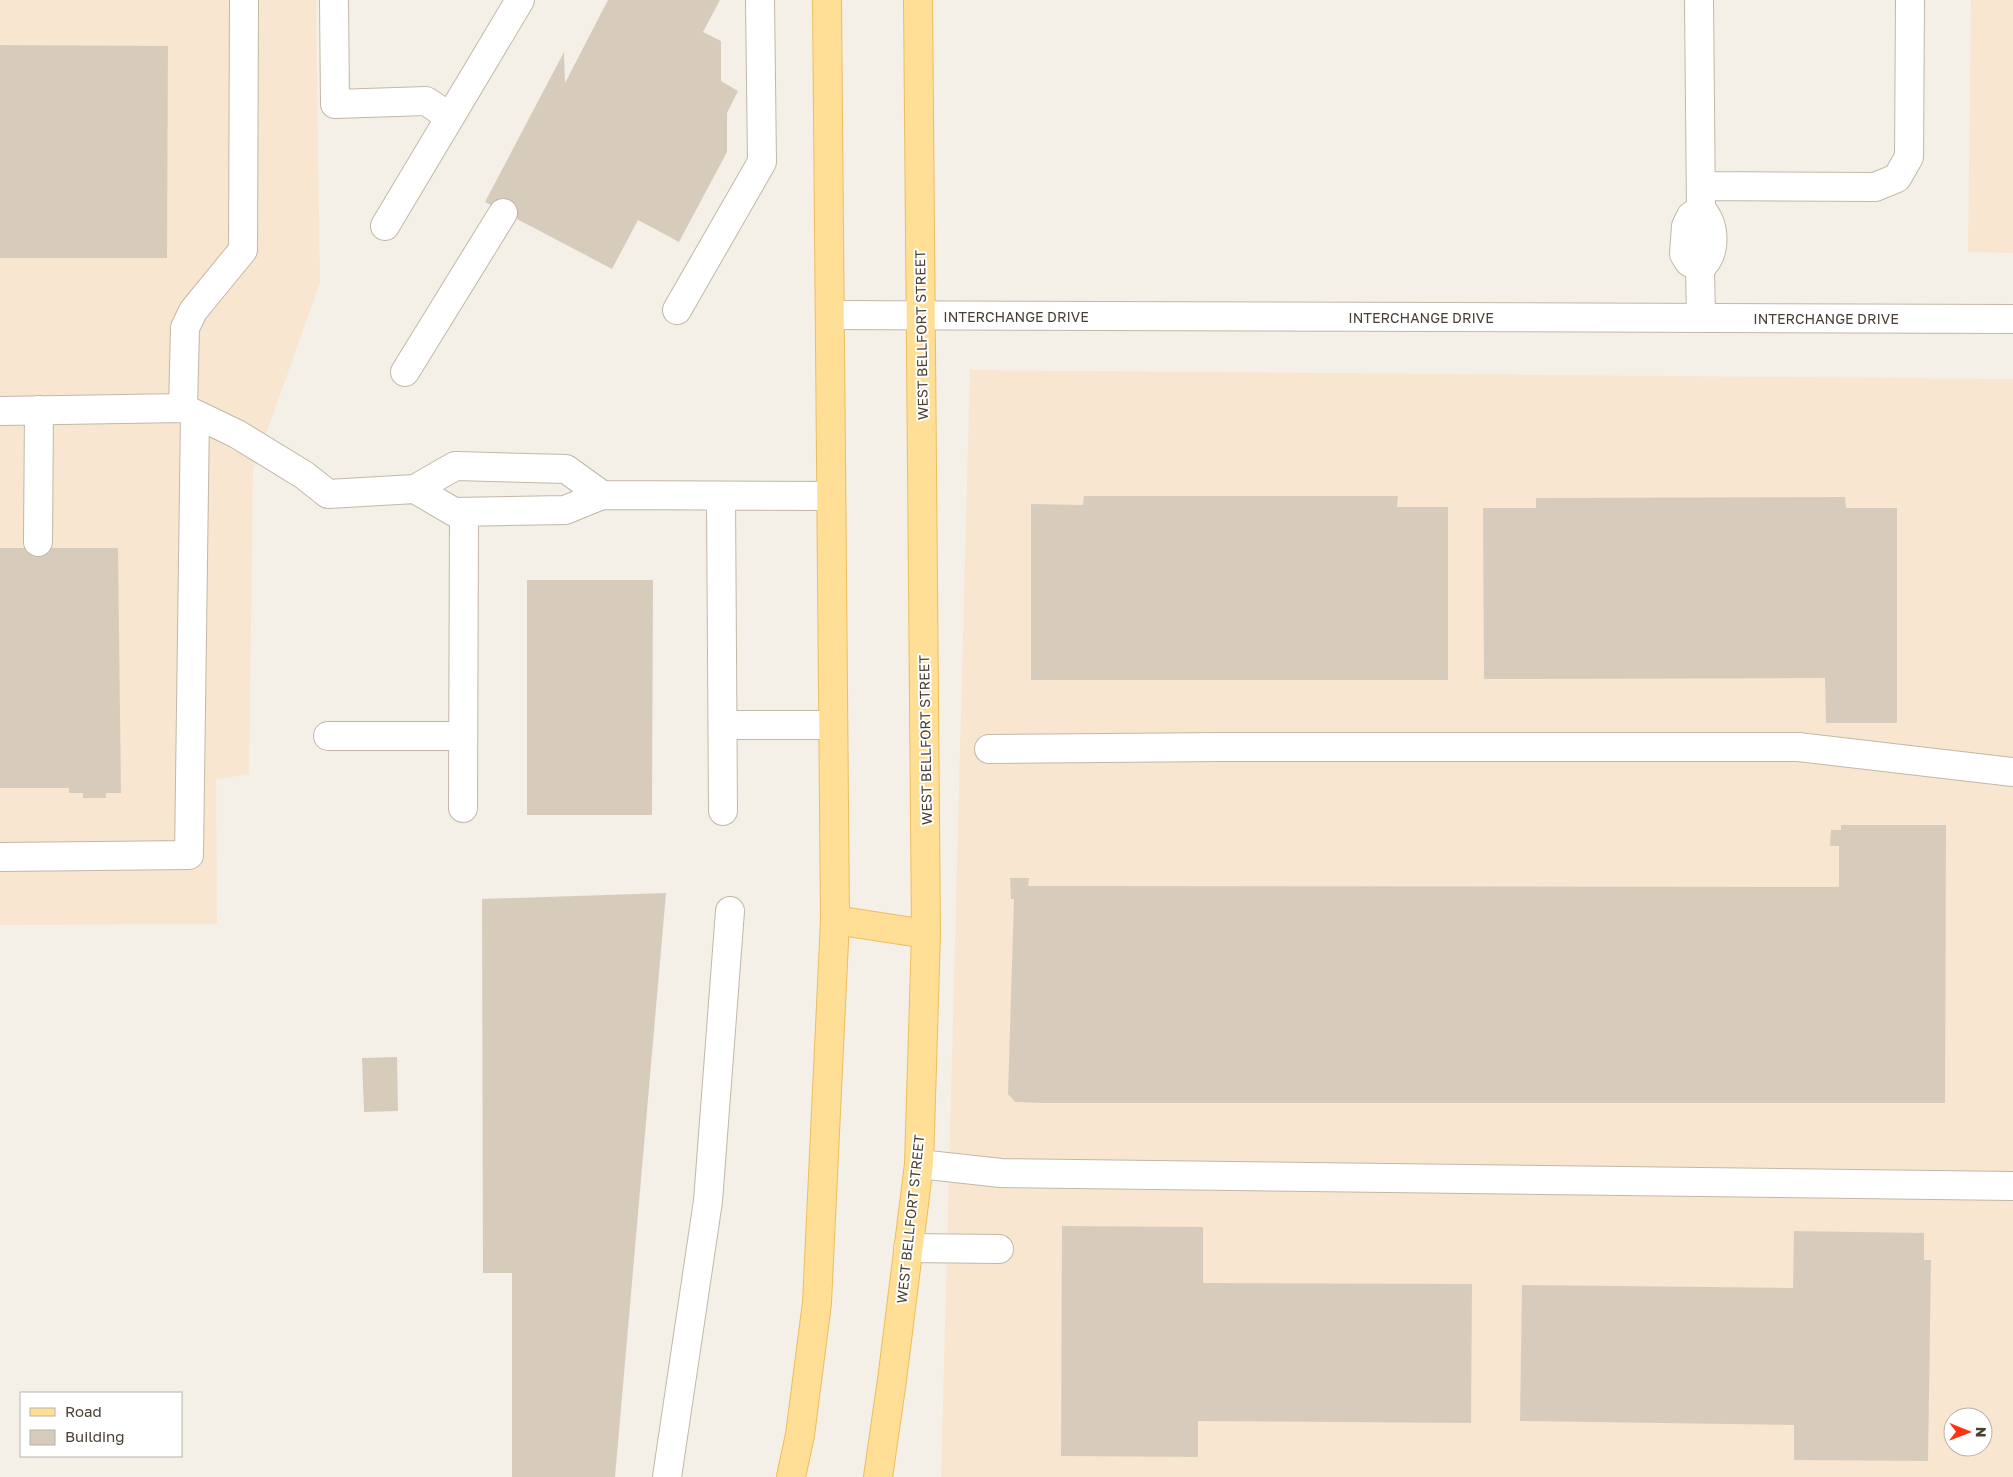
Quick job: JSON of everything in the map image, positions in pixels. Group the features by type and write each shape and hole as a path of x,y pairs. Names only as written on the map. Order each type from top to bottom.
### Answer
{"main road":[{"path":"791,1477 800,1435 817,1303 835,920 827,0"},
{"name":"WEST BELLFORT STREET","path":"878,1477 919,1164 926,934 918,0"},
{"path":"835,920 926,934"}],"street":[{"path":"0,857 189,855 189,411 185,328 193,311 243,250 244,0"},
{"path":"334,0 335,104 426,101 450,117"},
{"path":"385,226 520,0"},
{"path":"677,310 762,162 760,0"},
{"path":"1699,0 1701,198 1711,223 1711,252 1708,262 1700,268 1701,318"},
{"path":"1701,198 1875,187 1897,178 1909,156 1910,0"},
{"path":"405,372 503,213"},
{"name":"INTERCHANGE DRIVE","path":"830,315 2013,319"},
{"path":"38,542 39,410"},
{"path":"0,411 189,411 237,434 304,475 328,494 415,488 455,466 566,469 602,495"},
{"path":"415,488 454,512 565,510 602,495 830,496"},
{"path":"721,496 723,811"},
{"path":"463,808 464,512"},
{"path":"723,725 833,725"},
{"path":"328,736 463,736"},
{"path":"989,749 1798,747 2013,772"},
{"path":"667,1477 708,1200 730,911"},
{"path":"919,1164 1001,1173 2013,1186"},
{"path":"908,1248 999,1250"}],"shaded area":[{"path":"0,0 316,0 320,283 253,470 249,774 216,779 217,924 0,925"},
{"path":"1971,0 2013,0 2013,253 1968,252"},
{"path":"970,370 2013,379 2013,1477 941,1477"}],"building":[{"path":"608,0 720,0 703,32 721,41 721,81 738,91 727,113 727,152 679,242 638,220 612,269 485,202 564,52 565,83"},
{"path":"0,45 168,46 167,258 0,258"},
{"path":"1084,496 1398,496 1397,507 1448,507 1448,680 1031,680 1031,504 1083,505"},
{"path":"1845,497 1846,508 1897,508 1897,723 1826,723 1825,678 1484,679 1483,508 1536,508 1536,498"},
{"path":"0,548 118,548 121,793 106,793 106,798 83,798 83,793 69,793 69,788 0,788"},
{"path":"527,580 653,580 652,815 527,815"},
{"path":"1841,825 1946,825 1945,1103 1041,1103 1015,1102 1008,1094 1014,899 1011,899 1010,878 1029,878 1028,886 1839,887 1839,846 1830,846 1831,830 1841,830"},
{"path":"666,893 615,1477 512,1477 512,1273 483,1273 482,899"},
{"path":"397,1057 398,1111 364,1112 362,1058"},
{"path":"1062,1226 1203,1227 1203,1283 1472,1284 1471,1423 1198,1421 1198,1457 1061,1456"},
{"path":"1794,1231 1924,1233 1924,1260 1931,1260 1928,1461 1794,1460 1794,1425 1520,1421 1522,1285 1793,1288"}]}
